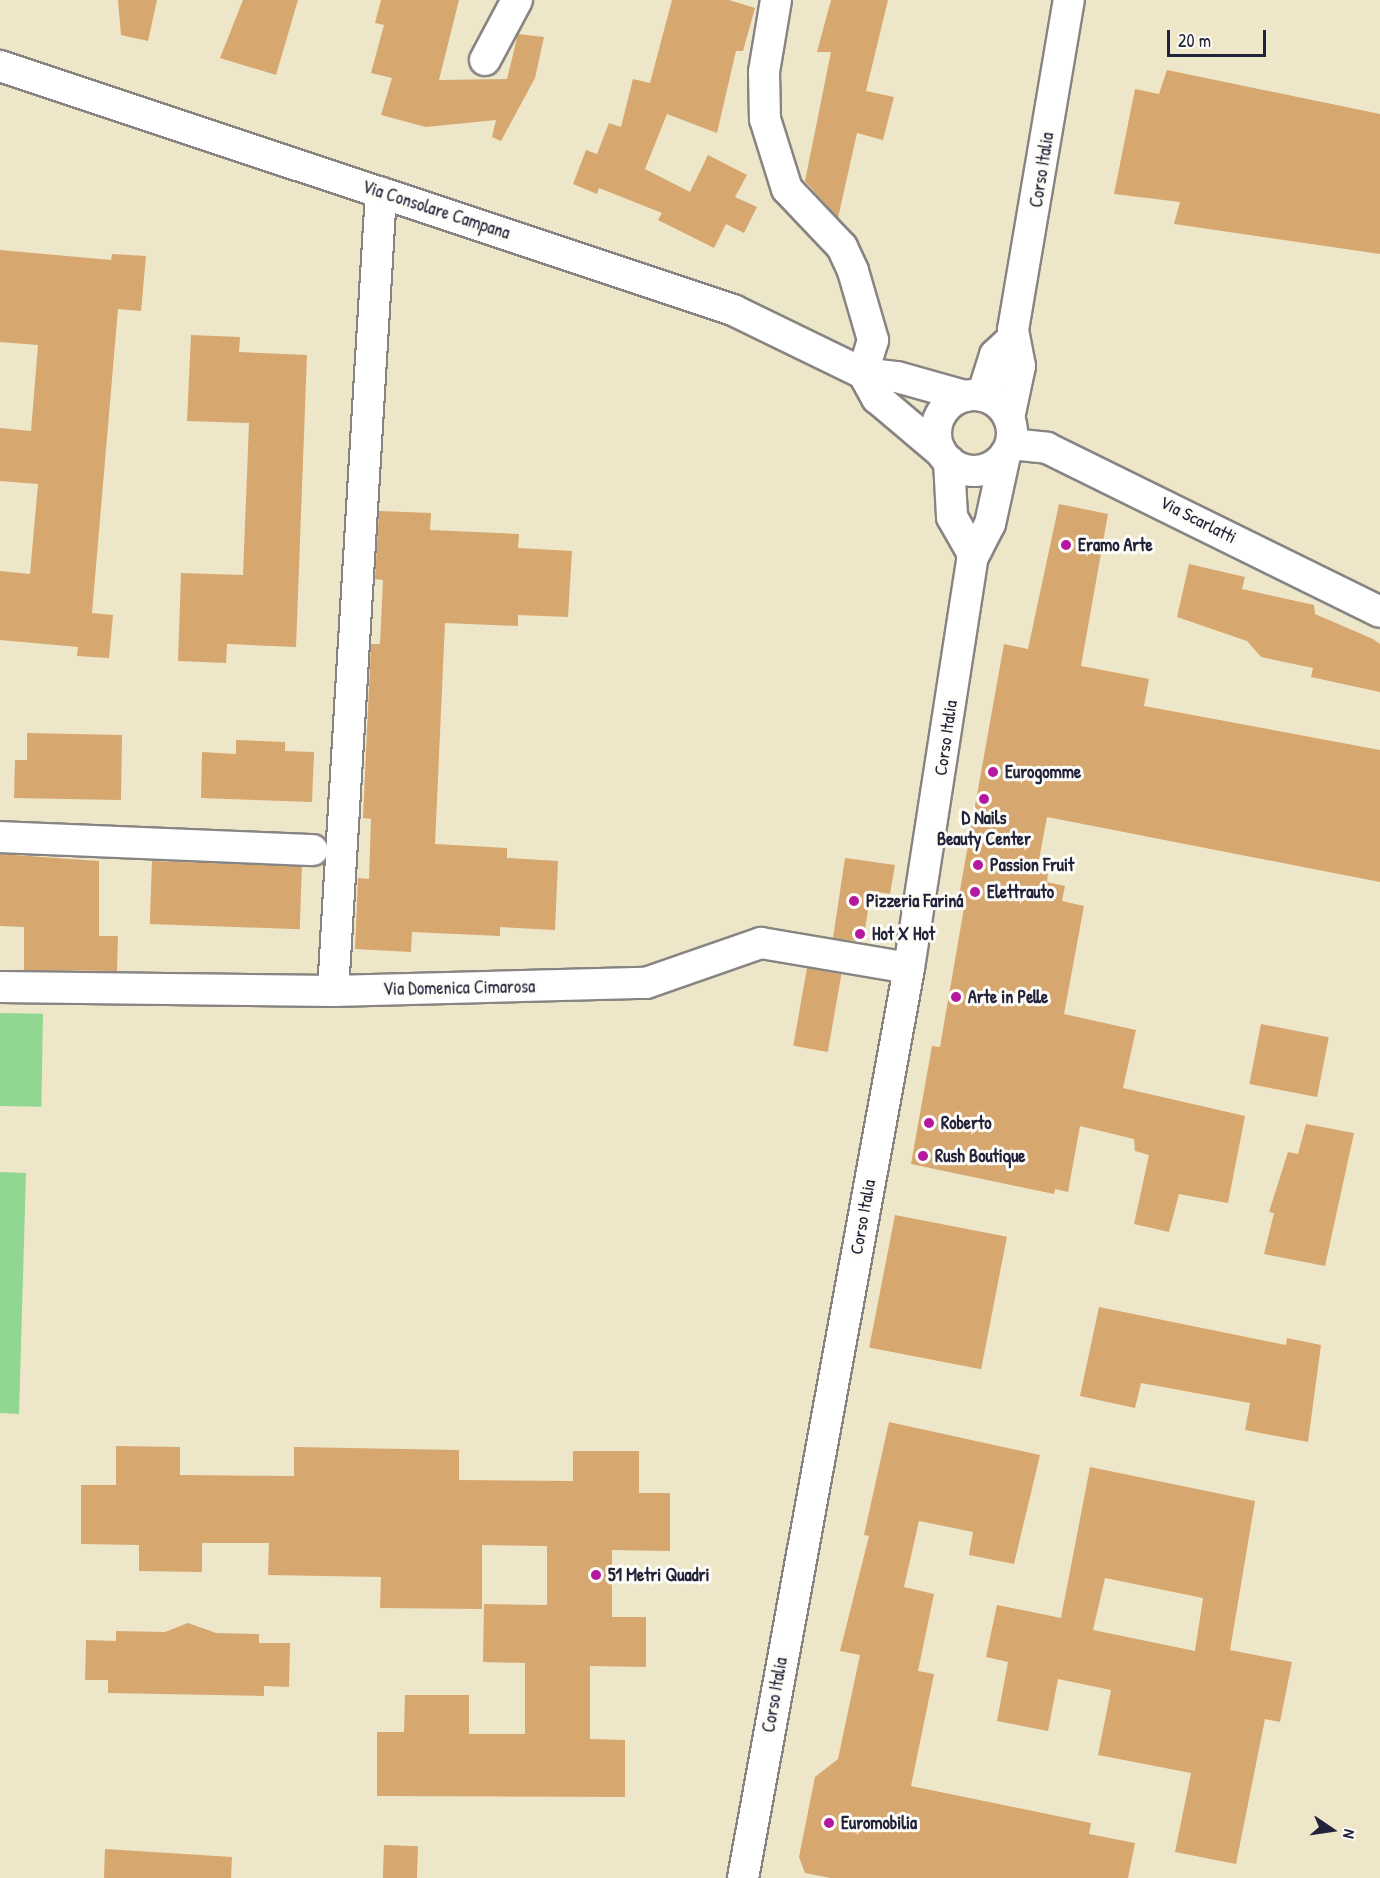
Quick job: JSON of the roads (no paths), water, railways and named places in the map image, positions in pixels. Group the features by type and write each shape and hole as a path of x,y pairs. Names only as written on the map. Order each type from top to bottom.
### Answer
{"street":[{"path":"485,60 516,0"},
{"path":"776,0 764,72 765,119 786,189 842,247 853,271 873,339 863,374"},
{"name":"Corso Italia","path":"743,1878 909,968 973,555 990,524 1008,439 1020,366 1012,339 1069,0"},
{"name":"Via Consolare Campana","path":"0,66 769,323 863,374 897,377 974,396"},
{"path":"333,991 381,192"},
{"path":"973,555 952,517 940,418 974,396 995,355 1012,339"},
{"name":"Via Consolare Campana","path":"863,374 877,398 945,456"},
{"path":"945,456 978,470 1008,439 974,396"},
{"name":"Via Scarlatti","path":"1008,439 1067,457 1380,612"},
{"path":"0,837 313,850"},
{"name":"Via Domenica Cimarosa","path":"0,987 333,991 646,983 761,944 909,968"}],"place":[{"name":"Eramo Arte","path":"1066,545"},
{"name":"Eurogomme","path":"993,772"},
{"name":"D Nails Beauty Center","path":"984,799"},
{"name":"Passion Fruit","path":"978,865"},
{"name":"Elettrauto","path":"975,892"},
{"name":"Pizzeria Fariná","path":"854,901"},
{"name":"Hot X Hot","path":"860,934"},
{"name":"Arte in Pelle","path":"956,997"},
{"name":"Roberto","path":"929,1123"},
{"name":"Rush Boutique","path":"923,1156"},
{"name":"51 Metri Quadri","path":"596,1575"},
{"name":"Euromobilia","path":"829,1823"}]}
